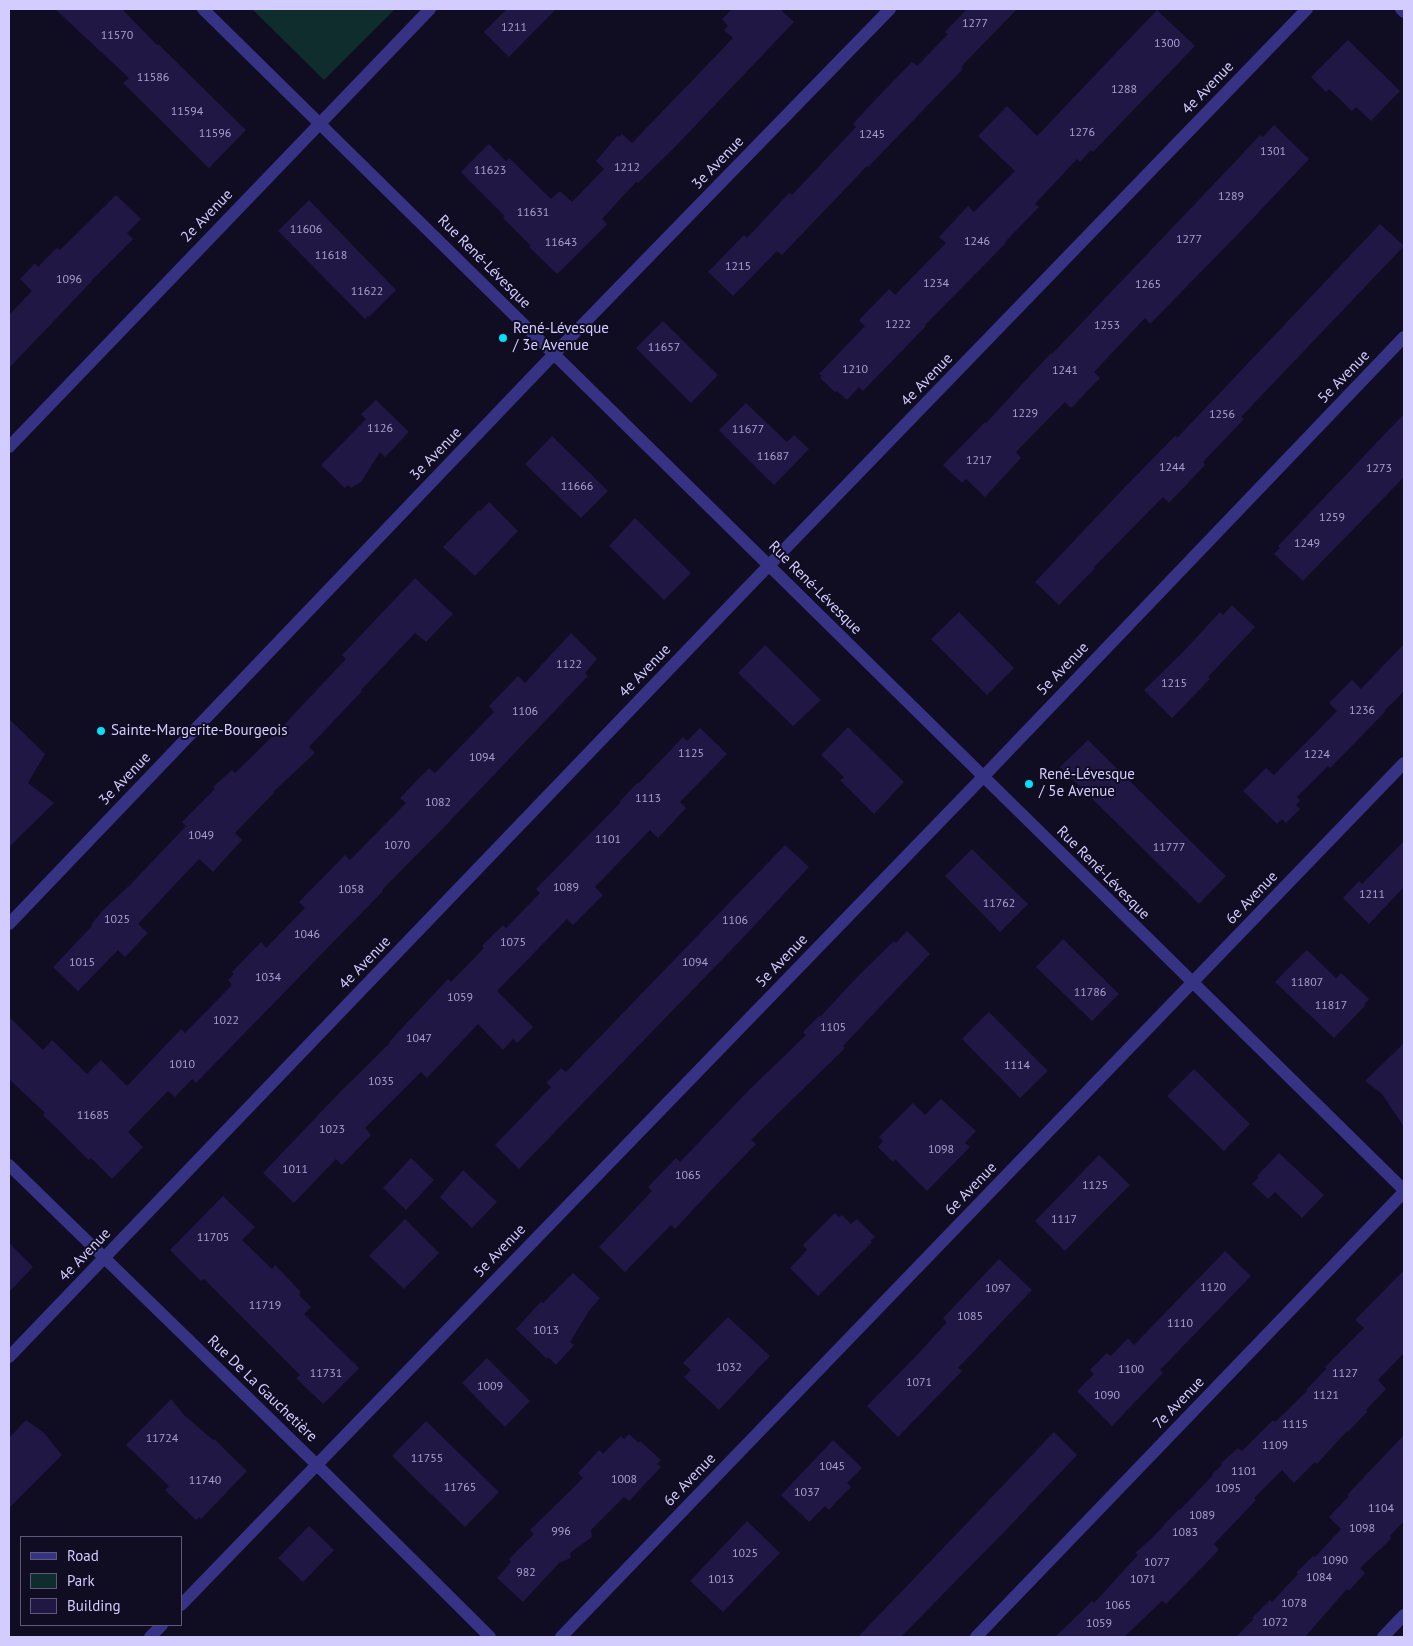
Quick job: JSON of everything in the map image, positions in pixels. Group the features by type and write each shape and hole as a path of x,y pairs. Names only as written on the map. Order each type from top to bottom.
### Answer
{"street":[{"name":"Rue René-Lévesque","path":"203,9 1404,1191"},
{"name":"2e Avenue","path":"9,447 430,9"},
{"name":"3e Avenue","path":"9,924 554,354 890,9"},
{"name":"4e Avenue","path":"9,1357 1307,9"},
{"path":"1401,9 1404,12"},
{"name":"5e Avenue","path":"182,1604 983,777 1404,337"},
{"name":"6e Avenue","path":"561,1637 1404,763"},
{"name":"Rue De La Gauchetière","path":"9,1165 316,1464 490,1637"},
{"name":"7e Avenue","path":"976,1637 1404,1191"},
{"path":"1383,1637 1404,1615"},
{"path":"150,1637 161,1626"}],"green space":[{"path":"252,9 395,9 324,80"}],"building":[{"path":"55,9 122,9 246,130 209,168 123,83 129,78"},
{"path":"507,9 556,9 509,57 484,32"},
{"path":"732,9 780,9 794,22 674,148 638,183 636,182 602,219 607,224 557,274 503,218 505,216 461,172 489,144 506,161 509,158 551,199 560,191 572,202 604,169 596,161 618,135 619,137 622,134 632,143 733,38 724,30 728,26 722,19"},
{"path":"967,9 1017,9 961,67 963,69 782,255 777,251 733,296 708,272 744,235 747,238 789,193 792,195 856,127 853,124 872,103 912,62 917,66 948,34 945,32"},
{"path":"1157,10 1195,46 1093,152 1091,150 1080,162 1077,159 1035,204 1039,207 1006,243 863,391 859,387 847,400 837,391 835,392 820,378 822,376 819,374 865,326 859,320 889,289 895,295 946,243 939,237 968,206 974,212 1015,171 978,136 1007,106 1037,136"},
{"path":"1348,40 1400,91 1371,121 1356,107 1352,111 1329,89 1326,92 1311,77"},
{"path":"1274,125 1309,159 1150,324 1145,318 1094,372 1100,378 1071,408 1065,402 1016,452 1021,458 985,497 966,479 962,483 943,465 986,423 1260,135 1263,137"},
{"path":"116,195 141,219 127,233 133,239 9,368 9,315 32,291 20,279 35,263 38,267 57,248 60,250"},
{"path":"309,200 396,290 365,319 278,231"},
{"path":"1380,224 1404,246 1241,417 1244,419 1203,462 1205,465 1169,503 1163,497 1059,605 1035,582 1175,436 1177,438"},
{"path":"663,321 718,375 691,403 636,348"},
{"path":"376,400 409,432 385,457 380,452 361,482 351,488 348,485 345,488 321,465 366,419 361,414"},
{"path":"746,403 787,442 794,435 809,449 774,485 719,430"},
{"path":"1404,414 1404,477 1303,581 1274,554 1280,548 1278,546"},
{"path":"552,436 608,491 581,518 525,464"},
{"path":"489,502 518,531 475,576 443,547"},
{"path":"635,518 691,573 664,600 609,546"},
{"path":"415,578 453,614 426,642 415,633 309,747 315,753 273,792 235,833 242,840 213,872 199,859 138,924 148,933 125,957 118,950 78,991 53,967 92,926 102,911 130,885 186,826 182,822 215,789 213,787 232,770 235,773 278,731 346,659 342,655"},
{"path":"1232,605 1255,627 1208,677 1210,679 1172,718 1144,690 1220,612 1223,615"},
{"path":"959,612 1014,668 987,695 931,639"},
{"path":"571,633 597,659 585,673 588,676 196,1083 192,1079 175,1097 168,1091 128,1132 143,1147 112,1179 91,1158 89,1160 43,1115 45,1113 9,1079 9,1017 43,1050 52,1040 87,1074 101,1060 127,1086 181,1029 185,1033 232,985 228,980 234,974 232,972 261,942 266,948 305,908 299,902 345,855 350,860 406,803 400,798 429,768 435,773 494,712 489,706 518,676 525,683"},
{"path":"1404,644 1404,691 1330,768 1328,766 1297,797 1300,800 1296,805 1300,809 1286,823 1282,819 1277,824 1243,791 1266,768 1274,775 1337,711 1329,703 1352,680 1361,689"},
{"path":"765,645 821,700 793,726 738,673"},
{"path":"9,719 45,754 28,783 54,803 9,847"},
{"path":"848,727 904,782 874,814 840,780 844,777 821,755"},
{"path":"700,728 727,754 680,802 686,808 658,838 650,830 595,887 603,895 573,925 567,919 497,991 533,1027 517,1043 513,1039 503,1050 478,1024 427,1078 421,1072 365,1128 371,1135 342,1165 336,1159 294,1203 263,1173 339,1093 390,1043 448,979 451,982 503,925 506,928 540,893 536,889 621,802 637,783 683,737 687,741"},
{"path":"1088,740 1226,876 1199,904 1060,767"},
{"path":"1404,841 1404,887 1369,924 1343,898 1359,881 1362,884"},
{"path":"785,845 809,867 519,1169 495,1145 551,1087 546,1083 561,1068 566,1072"},
{"path":"972,849 1028,904 1000,932 945,876"},
{"path":"907,931 930,954 843,1046 845,1048 751,1140 756,1144 675,1229 671,1225 625,1272 599,1247 652,1191 648,1187 676,1158 680,1162 750,1089 806,1035 803,1032 820,1017 859,975"},
{"path":"1063,939 1119,994 1092,1021 1036,967"},
{"path":"1307,950 1336,978 1341,973 1369,999 1365,1006 1334,1038 1275,982"},
{"path":"989,1012 1048,1071 1020,1098 962,1039"},
{"path":"1404,1043 1404,1127 1382,1094 1365,1081"},
{"path":"1194,1069 1250,1124 1224,1151 1167,1096"},
{"path":"941,1099 976,1131 965,1143 970,1147 927,1191 895,1159 893,1162 878,1147 883,1141 879,1137 913,1103 925,1115"},
{"path":"1279,1153 1324,1195 1302,1218 1275,1192 1268,1199 1252,1184"},
{"path":"1099,1155 1130,1185 1065,1251 1035,1221"},
{"path":"411,1158 434,1180 406,1210 383,1188"},
{"path":"463,1170 497,1202 472,1228 440,1197"},
{"path":"223,1196 255,1227 242,1240 272,1269 275,1265 301,1292 299,1295 311,1307 304,1314 359,1368 323,1404 296,1378 300,1375 204,1279 201,1281 170,1250"},
{"path":"835,1213 839,1217 842,1215 851,1224 857,1219 875,1237 818,1296 790,1268 807,1250 803,1245"},
{"path":"405,1219 439,1253 404,1289 369,1256"},
{"path":"9,1243 33,1267 9,1292"},
{"path":"1225,1251 1251,1276 1160,1370 1163,1373 1112,1426 1077,1391 1094,1374 1090,1370 1107,1353 1111,1356 1128,1338 1134,1345"},
{"path":"999,1259 1032,1290 958,1368 962,1371 898,1437 867,1406 947,1322 943,1318"},
{"path":"1404,1270 1404,1353 1378,1380 1386,1389 1366,1410 1368,1411 1317,1464 1315,1462 1294,1483 1282,1470 1254,1498 1256,1500 1214,1544 1219,1550 1166,1604 1162,1601 1124,1637 1055,1637 1092,1601 1094,1603 1138,1555 1135,1553 1180,1510 1222,1465 1221,1463 1238,1448 1242,1451 1273,1420 1275,1422 1307,1391 1326,1369 1325,1367 1364,1328 1355,1320"},
{"path":"573,1273 600,1298 589,1311 570,1342 574,1345 556,1365 548,1357 547,1359 516,1329 541,1302 543,1303"},
{"path":"728,1317 770,1356 719,1410 684,1377 691,1370 683,1363"},
{"path":"487,1358 530,1401 505,1427 462,1383"},
{"path":"171,1399 184,1415 214,1439 247,1471 201,1519 199,1517 196,1520 165,1490 169,1486 126,1445"},
{"path":"26,1420 44,1433 62,1455 9,1508 9,1438"},
{"path":"426,1421 499,1492 465,1527 392,1456"},
{"path":"1054,1432 1077,1455 1008,1528 901,1637 858,1637"},
{"path":"629,1434 639,1443 640,1441 661,1460 657,1464 661,1467 629,1501 624,1497 591,1530 592,1537 570,1553 571,1558 559,1563 523,1602 497,1578 511,1562 509,1559 534,1534 530,1530 583,1478 578,1473 599,1450 603,1454 621,1436 624,1439"},
{"path":"1404,1435 1404,1521 1390,1536 1391,1539 1360,1568 1365,1573 1349,1591 1347,1589 1305,1637 1236,1637 1254,1619 1252,1618 1270,1600 1272,1602 1298,1574 1296,1573 1313,1556 1315,1557 1341,1529 1329,1517 1349,1496 1347,1495"},
{"path":"833,1440 862,1468 847,1483 851,1487 829,1510 825,1506 809,1522 781,1495"},
{"path":"747,1521 780,1553 723,1612 690,1581"},
{"path":"309,1526 334,1550 303,1582 278,1558"}],"place":[{"name":"René-Lévesque / 3e Avenue","path":"503,338"},
{"name":"Sainte-Margerite-Bourgeois","path":"101,731"},
{"name":"René-Lévesque / 5e Avenue","path":"1029,784"}]}
